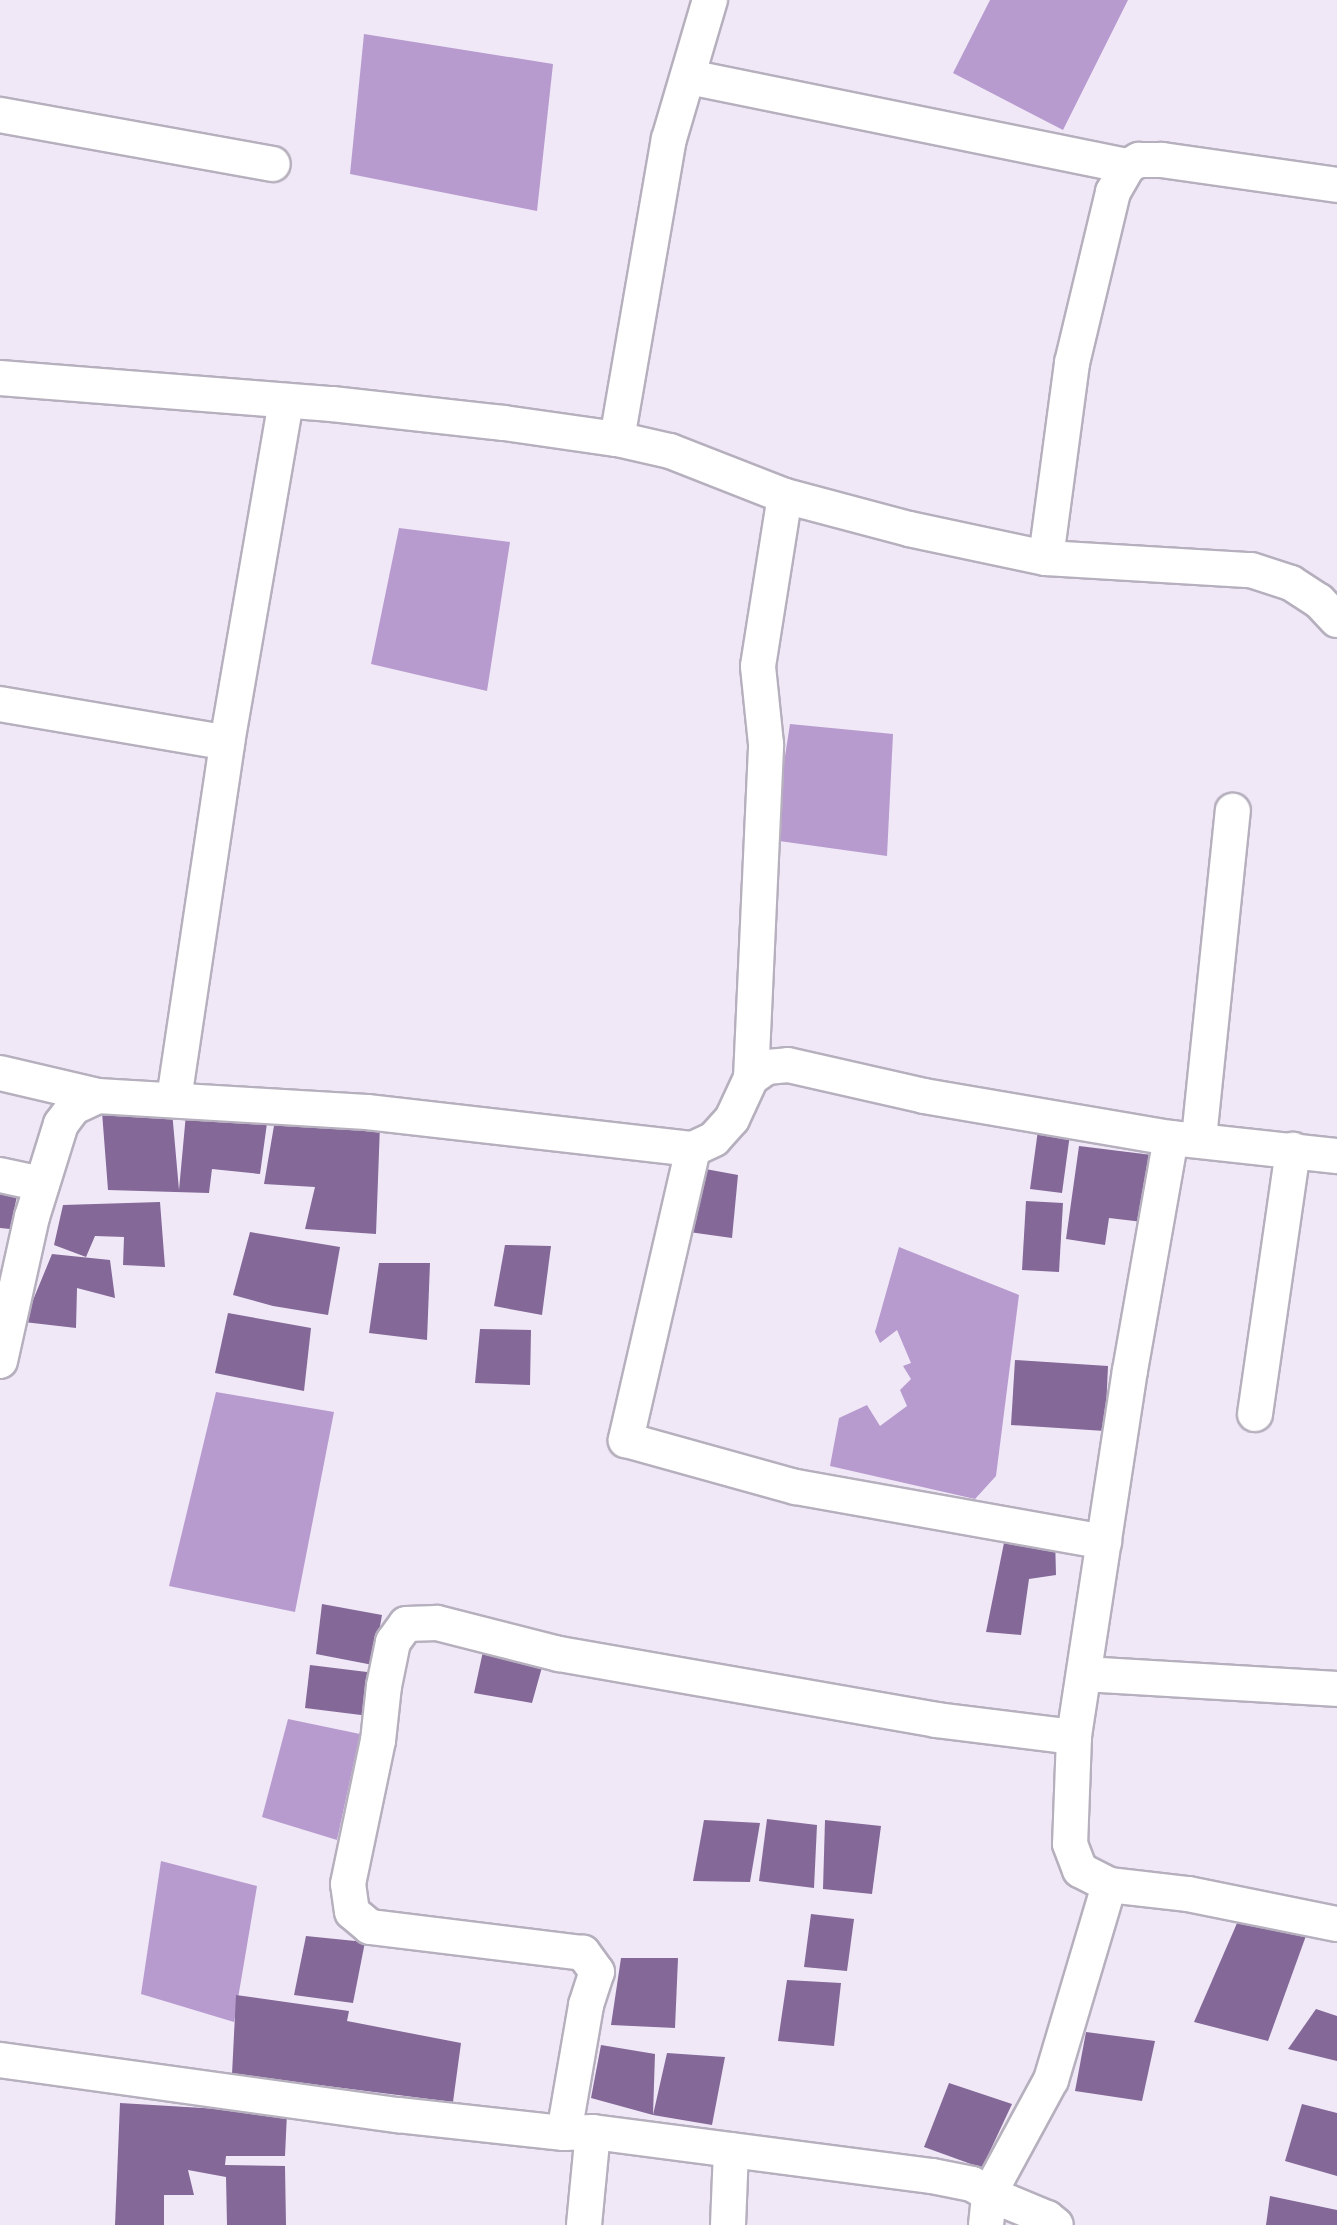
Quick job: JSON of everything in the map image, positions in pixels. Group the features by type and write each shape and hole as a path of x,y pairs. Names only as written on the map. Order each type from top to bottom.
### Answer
{"street":[{"path":"617,439 669,139 710,0"},
{"path":"689,77 1128,166"},
{"path":"0,115 273,164"},
{"path":"1046,558 1072,363 1113,192 1128,166 1139,160 1162,160 1337,185"},
{"path":"0,378 286,401 504,423 617,439 670,451 785,496 909,529 1046,558 1251,570 1291,583 1319,601 1337,620"},
{"path":"174,1099 227,743 286,401"},
{"path":"0,1073 98,1096 367,1112 693,1149 714,1139 732,1119 751,1078 766,744 758,666 785,496"},
{"path":"0,704 227,743"},
{"path":"1233,811 1185,1138 1104,1542 1074,1737 1070,1844 1080,1870 1109,1885 1188,1894 1337,1924"},
{"path":"751,1078 767,1067 788,1065 924,1096 1185,1138 1337,1156"},
{"path":"0,1361 42,1184 61,1124 74,1107 98,1096"},
{"path":"693,1149 626,1440 796,1487 1104,1542"},
{"path":"1255,1414 1293,1150"},
{"path":"0,1175 42,1184"},
{"path":"584,2225 578,2132 586,2005 597,1972 583,1953 370,1927 352,1912 348,1884 378,1741 384,1686 393,1642 406,1624 437,1623 559,1654 936,1720 1074,1737"},
{"path":"1084,1674 1337,1689"},
{"path":"987,2210 1051,2080 1109,1885"},
{"path":"0,2060 352,2109 578,2132 932,2176 972,2184 987,2210"},
{"path":"728,2225 731,2150"},
{"path":"987,2210 1047,2218 1056,2225"}],"shaded area":[{"path":"990,0 1128,0 1063,130 953,73"},
{"path":"364,34 553,64 537,211 350,174"},
{"path":"399,528 510,542 487,691 371,664"},
{"path":"790,724 893,734 887,856 772,840"},
{"path":"899,1247 1019,1295 996,1476 975,1499 830,1466 839,1418 867,1405 880,1426 907,1406 900,1390 911,1379 903,1366 911,1363 897,1330 880,1343 875,1332"},
{"path":"216,1392 334,1412 295,1612 169,1586"},
{"path":"288,1719 360,1734 337,1840 262,1817"},
{"path":"161,1861 257,1886 234,2022 141,1994"}],"building":[{"path":"172,1111 179,1190 186,1114 268,1116 260,1174 212,1169 209,1193 108,1190 102,1112"},
{"path":"276,1114 380,1125 376,1234 305,1229 315,1187 264,1184"},
{"path":"1038,1130 1070,1134 1062,1193 1030,1189"},
{"path":"1079,1146 1152,1155 1143,1222 1109,1218 1105,1245 1066,1239"},
{"path":"700,1168 738,1175 732,1238 689,1232"},
{"path":"0,1179 20,1182 10,1229 0,1228"},
{"path":"1026,1201 1063,1203 1059,1272 1022,1270"},
{"path":"160,1202 165,1267 123,1265 124,1237 95,1236 86,1257 54,1245 63,1205"},
{"path":"250,1232 340,1247 328,1315 273,1306 233,1295"},
{"path":"505,1245 551,1246 542,1315 494,1306"},
{"path":"52,1254 110,1260 115,1298 77,1288 76,1328 24,1322"},
{"path":"379,1263 430,1263 427,1340 369,1333"},
{"path":"228,1313 311,1328 304,1391 215,1373"},
{"path":"480,1329 531,1330 530,1385 475,1383"},
{"path":"1015,1360 1108,1366 1105,1431 1011,1425"},
{"path":"1006,1533 1055,1537 1056,1575 1029,1579 1021,1635 986,1632"},
{"path":"322,1604 382,1615 373,1665 316,1654"},
{"path":"485,1642 544,1660 532,1703 474,1693"},
{"path":"310,1665 375,1673 369,1716 305,1708"},
{"path":"767,1819 817,1825 814,1888 759,1881"},
{"path":"704,1820 760,1823 750,1882 693,1881"},
{"path":"825,1820 881,1826 872,1894 823,1889"},
{"path":"811,1914 854,1919 847,1971 804,1967"},
{"path":"1241,1914 1307,1933 1268,2041 1194,2022"},
{"path":"306,1936 365,1942 353,2003 294,1995"},
{"path":"621,1958 678,1958 675,2028 611,2025"},
{"path":"787,1980 841,1983 834,2046 778,2041"},
{"path":"236,1995 349,2011 347,2021 461,2043 453,2102 232,2074"},
{"path":"1316,2009 1337,2016 1337,2061 1288,2049"},
{"path":"1086,2032 1155,2041 1142,2101 1075,2091"},
{"path":"601,2045 655,2054 653,2115 591,2098"},
{"path":"667,2053 725,2057 712,2125 653,2115"},
{"path":"949,2083 1012,2104 982,2168 924,2147"},
{"path":"120,2103 287,2113 285,2156 226,2156 225,2165 285,2166 286,2225 227,2225 226,2177 188,2170 194,2195 164,2195 164,2225 115,2225"},
{"path":"1302,2104 1337,2113 1337,2176 1285,2161"},
{"path":"1270,2196 1337,2210 1337,2225 1266,2225"}]}
